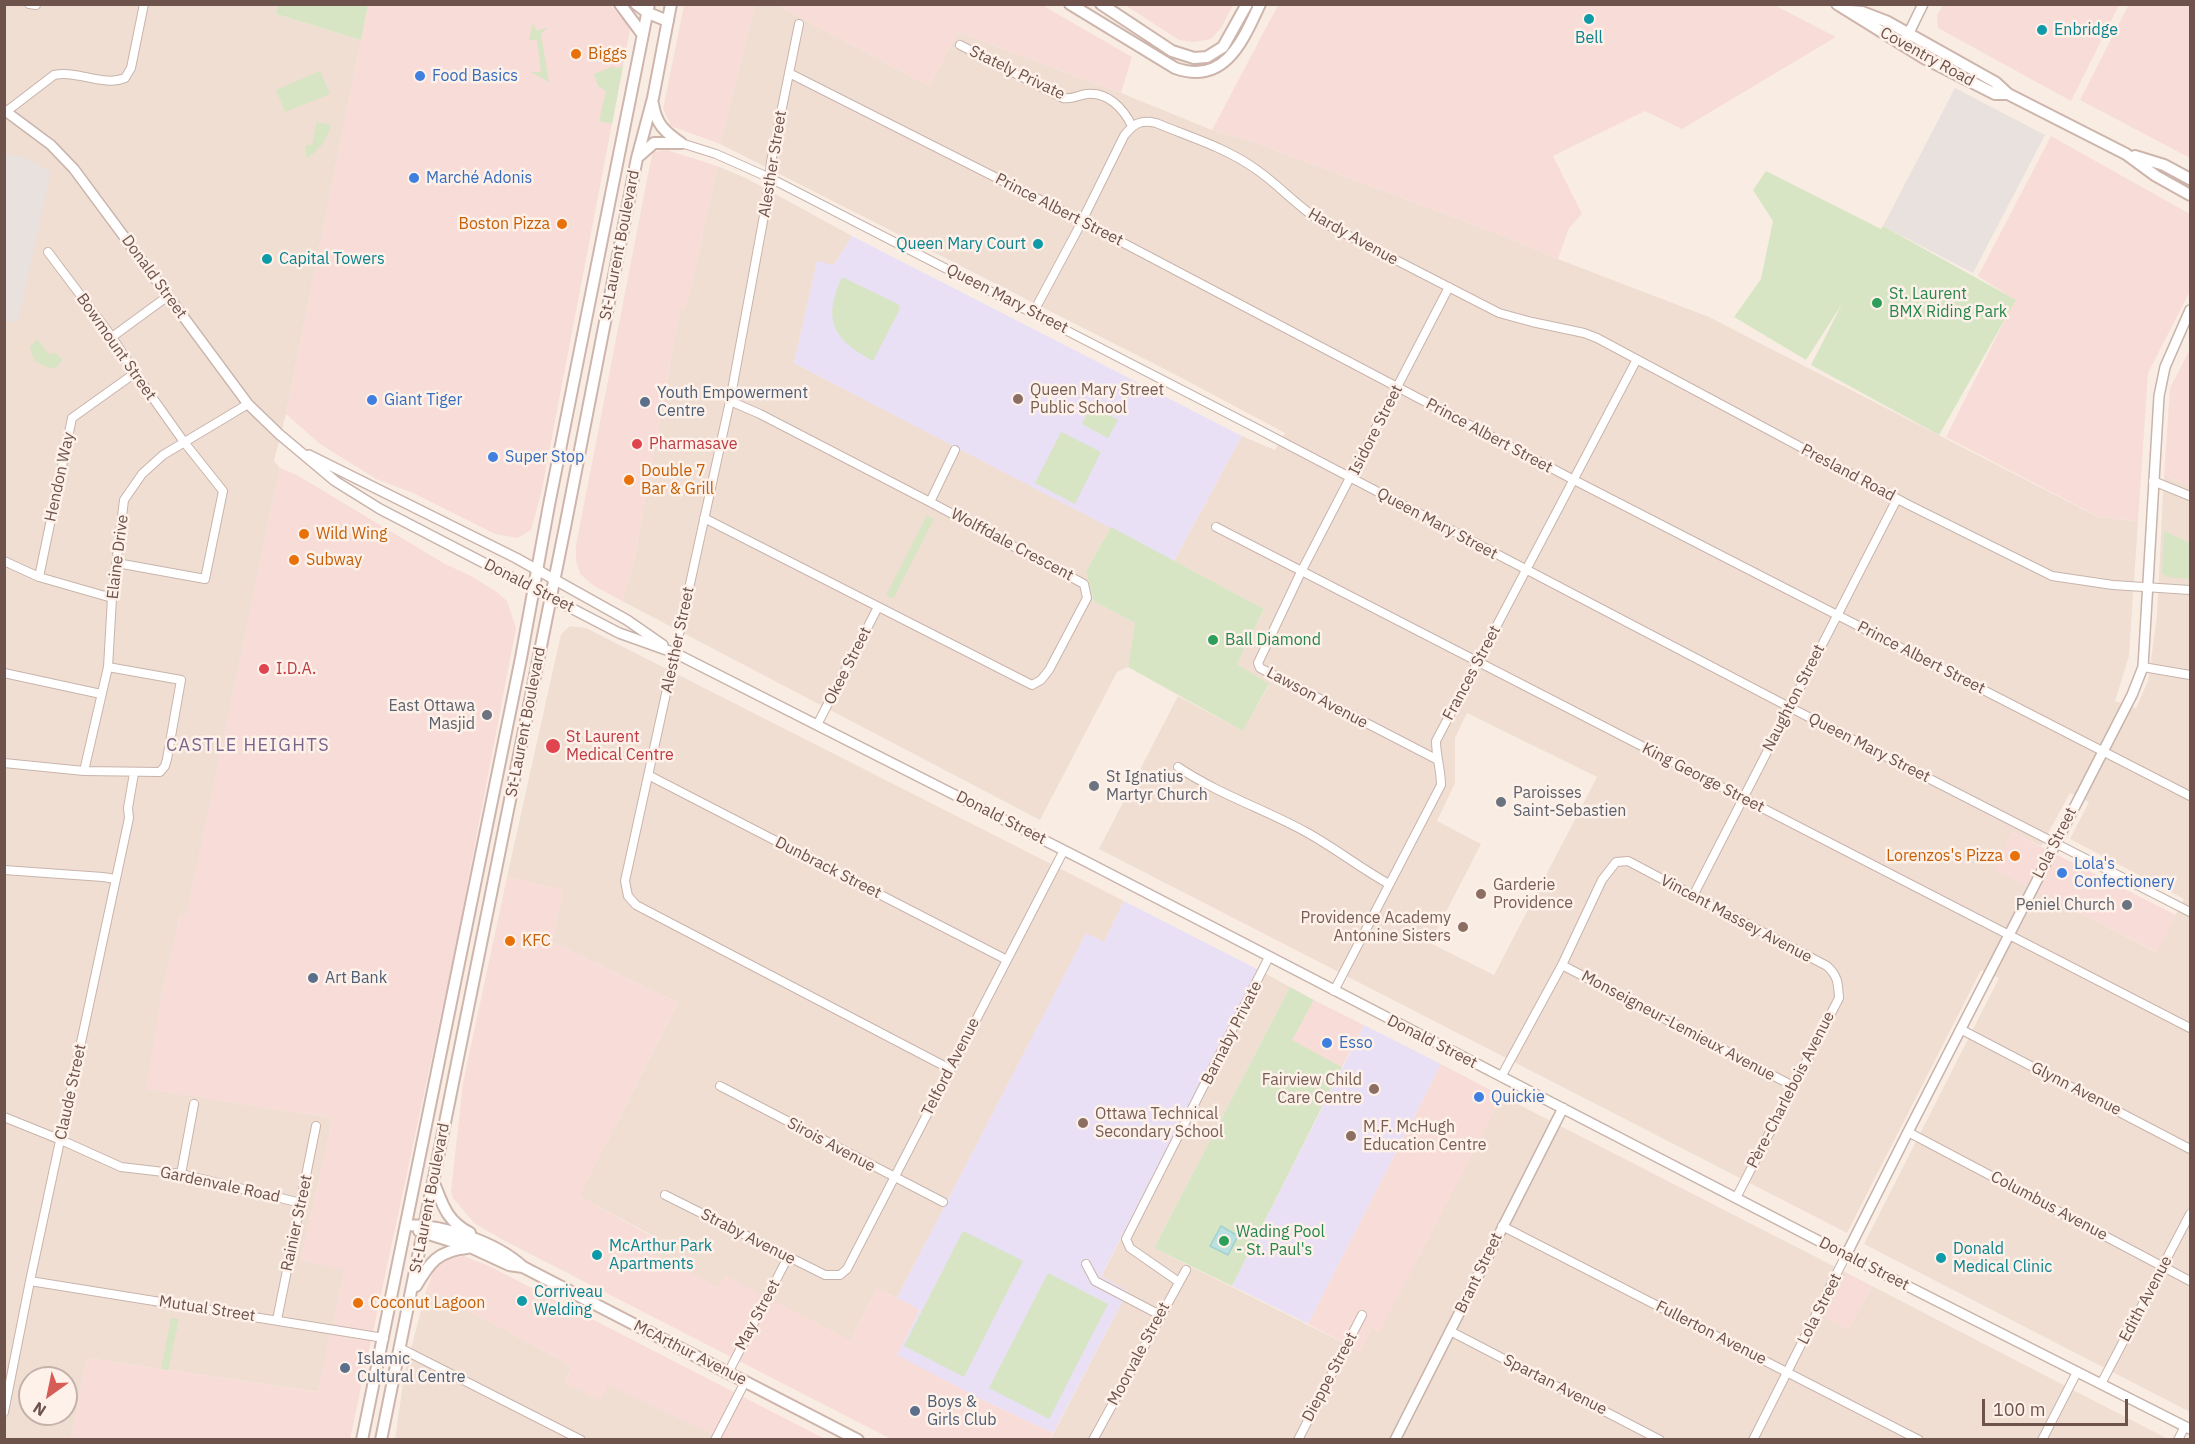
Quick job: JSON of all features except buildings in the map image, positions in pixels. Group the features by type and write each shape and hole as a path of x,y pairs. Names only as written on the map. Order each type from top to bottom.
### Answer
{"main road":[{"path":"620,4 643,35"},
{"path":"636,4 668,21"},
{"name":"St-Laurent Boulevard","path":"381,1440 553,579 566,527 637,159 653,98 671,4"},
{"path":"1070,4 1175,68 1191,72 1218,66 1231,56 1241,43 1260,4"},
{"path":"1101,4 1172,51 1194,58 1207,57 1223,46 1247,4"},
{"name":"Coventry Road","path":"1837,4 1903,45 1991,92 1999,95 2008,94"},
{"name":"St-Laurent Boulevard","path":"362,1440 538,571 551,494 648,9"},
{"name":"Coventry Road","path":"1850,11 1862,12 1888,22 1995,82 2008,94 2126,154 2156,176 2190,195"},
{"path":"653,98 656,120 667,133 681,143"},
{"path":"637,159 645,148 654,143 681,143"},
{"name":"Coventry Road","path":"2126,154 2164,165 2190,179"},
{"path":"434,1183 442,1207 451,1219 488,1244"},
{"name":"McArthur Avenue","path":"406,1225 488,1244 511,1256 523,1267 858,1440"},
{"name":"McArthur Avenue","path":"424,1229 509,1265 523,1267"},
{"path":"412,1291 425,1271 440,1255 451,1250 470,1247"}],"street":[{"path":"29,4 36,5"},
{"path":"6,111 54,75 64,73 116,82 125,78 130,68 144,4"},
{"path":"1903,45 1923,4"},
{"name":"Alesther Street","path":"799,24 771,162 730,401 650,776 625,881 628,896 636,905 950,1069"},
{"name":"Stately Private","path":"960,45 1063,98 1071,99 1088,94 1102,96 1123,110 1132,126"},
{"name":"Prince Albert Street","path":"789,73 1082,221 1574,480 2190,796"},
{"name":"Donald Street","path":"6,111 51,146 74,169 248,404 335,481 380,509 619,633 675,653 1064,850 1846,1255 2188,1428"},
{"name":"Hardy Avenue","path":"1132,126 1143,122 1156,123 1242,160 1268,178 1316,219 1479,304 1516,318"},
{"path":"1033,313 1082,221 1119,144 1132,126"},
{"name":"Queen Mary Street","path":"681,143 716,154 770,178 1254,427 1790,708 2190,912"},
{"name":"Bowmount Street","path":"48,252 112,337 184,442 223,491 205,579 117,563"},
{"name":"Isidore Street","path":"1301,572 1449,287"},
{"path":"112,337 168,296"},
{"name":"Lola Street","path":"1753,1440 2132,695 2143,667 2159,396 2165,367 2190,310"},
{"name":"Presland Road","path":"1516,318 1597,338 1636,361 1897,499 2052,576 2113,585 2190,591"},
{"name":"Frances Street","path":"1334,991 1441,785 1441,770 1436,759 1436,741 1636,361"},
{"name":"Hendon Way","path":"39,577 72,418 135,373"},
{"name":"Wolffdale Crescent","path":"704,518 1032,685 1041,680 1049,670 1087,598 1084,584 760,414 730,401"},
{"name":"Elaine Drive","path":"84,771 108,667 112,598 124,500 142,474 163,455 248,404"},
{"name":"Donald Street","path":"298,450 459,528 627,620 675,653"},
{"path":"930,502 956,450"},
{"path":"2153,481 2190,496"},
{"name":"Naughton Street","path":"1693,896 1897,499"},
{"name":"King George Street","path":"1216,527 2190,1028"},
{"path":"4,561 39,577 112,598"},
{"name":"Lawson Avenue","path":"1301,572 1258,663 1260,668 1436,759"},
{"name":"Okee Street","path":"817,725 878,607"},
{"path":"4,764 84,771 160,772 165,766 181,680 108,667"},
{"path":"2143,667 2190,675"},
{"path":"4,673 101,694"},
{"path":"1178,767 1201,783 1306,832 1362,870 1389,884"},
{"name":"Claude Street","path":"4,1412 129,818 128,808 134,773"},
{"name":"Dunbrack Street","path":"650,776 1007,960"},
{"name":"Telford Avenue","path":"832,1277 840,1275 847,1269 1064,850"},
{"name":"Vincent Massey Avenue","path":"1562,965 1602,880 1616,862 1628,861 1827,966 1838,981"},
{"path":"4,870 116,879"},
{"name":"Barnaby Private","path":"1179,1282 1130,1248 1126,1239 1269,957"},
{"path":"1501,1077 1562,965"},
{"name":"Monseigneur-Lemieux Avenue","path":"1562,965 1793,1086"},
{"name":"Père-Charlebois Avenue","path":"1736,1198 1839,998 1838,981"},
{"name":"Glynn Avenue","path":"1962,1030 2190,1149"},
{"name":"Sirois Avenue","path":"720,1086 943,1202"},
{"path":"181,1174 194,1104"},
{"name":"Brant Street","path":"1395,1440 1563,1108"},
{"name":"Gardenvale Road","path":"4,1117 121,1167 181,1174 302,1203"},
{"name":"Rainier Street","path":"277,1320 316,1126"},
{"name":"Columbus Avenue","path":"1908,1132 2190,1281"},
{"name":"Straby Avenue","path":"665,1195 832,1277"},
{"name":"Edith Avenue","path":"2102,1384 2190,1214"},
{"name":"Fullerton Avenue","path":"1502,1226 1919,1440"},
{"name":"May Street","path":"728,1373 788,1257"},
{"path":"1086,1264 1095,1281 1160,1315"},
{"name":"Moorvale Street","path":"1094,1440 1186,1270"},
{"name":"Mutual Street","path":"30,1281 384,1338"},
{"name":"Dieppe Street","path":"1298,1440 1362,1315"},
{"name":"Spartan Avenue","path":"1450,1331 1660,1440"},
{"path":"400,1347 581,1440"},
{"path":"2042,1440 2077,1372"},
{"path":"715,1440 745,1382"},
{"path":"2178,1440 2188,1428"}],"shaded area":[{"path":"2129,4 2190,5 2190,158 2080,100"},
{"path":"4,5 278,5 276,14 361,40 286,414 274,461 280,468 187,914 180,915 161,998 147,1089 333,1118 301,1260 345,1269 318,1392 87,1358 78,1404 78,1366 18,1366 18,1426 74,1426 71,1440 4,1439"},
{"path":"368,5 610,5 626,22 630,30 541,494 531,530 518,538 495,534 413,493 376,479 320,444 286,414"},
{"path":"684,5 755,5 720,144 671,126 663,109"},
{"path":"755,5 777,5 929,86 958,32 1212,130 1248,140 1506,237 1709,317 2098,517 2138,521 2129,656 2115,701 2136,708 2148,681 2157,616 2164,475 2190,487 2190,1412 1864,1244 1999,978 1981,970 1847,1233 1099,849 1178,696 1243,731 1269,685 1237,664 1264,609 1174,561 1242,436 1275,450 1285,433 1178,376 720,144","holes":["1467,713 1597,777 1494,975 1430,943 1481,844 1437,821 1455,783 1455,738","2070,793 2089,802 2070,839 2184,899 2156,952 1994,869 2012,832 2041,846"]},
{"path":"777,5 1042,5 1132,57 1121,93 958,32 929,86"},
{"path":"1125,5 1233,5 1221,28 1211,39 1194,42 1179,40"},
{"path":"1278,5 1774,5 1836,37 1682,129 1645,111 1553,156 1582,214 1569,228 1558,259 1506,237 1248,140 1212,130"},
{"name":"Enbridge","path":"1943,5 2119,5 2071,101 1938,28 1937,15"},
{"path":"1955,88 2045,135 1973,273 1883,226"},
{"path":"2051,136 2190,214 2190,291 2148,373 2138,521 2099,517 1946,437 2015,300 1978,276"},
{"path":"667,150 717,166 691,287 685,308 680,309 634,561 622,601 594,586 580,574 576,561 576,545 650,164 653,152"},
{"path":"5,154 24,157 51,172 18,322 5,321"},
{"path":"717,166 746,178 852,236 834,265 817,262 794,363 1111,527 1086,571 1094,601 1135,623 1128,667 1117,672 1040,820 622,601 634,561 680,309 685,308 691,287"},
{"name":"Queen Mary Street Public School","path":"852,236 1242,436 1174,561 794,363 817,261 834,265"},
{"path":"2190,349 2190,487 2164,475 2170,388"},
{"path":"280,468 297,475 445,564 497,592 507,601 516,628 455,949 350,1439 71,1440 74,1426 78,1426 78,1404 87,1358 317,1392 345,1270 301,1260 333,1118 146,1089 161,998 180,915 187,913"},
{"path":"570,626 586,628 1124,901 1104,942 1086,934 897,1298 877,1289 850,1341 725,1276 719,1288 648,1252 655,1237 579,1196 678,1003 552,942 563,890 507,877 561,634"},
{"path":"2012,832 2176,915 2157,952 1993,869"},
{"path":"507,877 563,890 552,942 678,1003 579,1196 655,1238 649,1252 719,1288 725,1275 850,1341 877,1289 920,1309 898,1354 979,1398 1053,1433 1050,1440 891,1439 474,1223 453,1198 451,1191 463,1083"},
{"name":"Ottawa Technical Secondary School","path":"1124,901 1259,970 1101,1276 1128,1291 1053,1433 897,1355 920,1310 897,1298 1086,933 1104,942"},
{"path":"1259,970 1290,987 1154,1248 1360,1351 1372,1328 1379,1332 1502,1096 1849,1274 1844,1278 1848,1330 1872,1286 2168,1439 1050,1440 1128,1291 1101,1277"},
{"path":"1314,1000 1364,1025 1342,1067 1291,1040"},
{"path":"1364,1025 1441,1064 1308,1324 1232,1286"},
{"path":"1441,1064 1502,1096 1380,1332 1372,1328 1360,1351 1308,1324"},
{"path":"464,1256 489,1266 825,1439 723,1439 608,1385 600,1400 565,1383 572,1366 479,1316 426,1291 434,1270 446,1260"},
{"path":"1849,1274 1872,1286 1848,1330 1823,1316 1844,1278"},
{"path":"426,1291 479,1316 572,1366 565,1382 608,1384 723,1439 395,1440 404,1376"}],"green space":[{"path":"278,5 368,5 361,40 276,14"},
{"path":"533,23 537,31 548,27 541,34 549,82 531,72 541,72 537,40 529,40"},
{"path":"614,66 615,69 623,66 612,124 599,121 606,91 598,86 594,74"},
{"path":"320,71 330,94 285,112 276,90"},
{"path":"317,122 331,125 330,130 318,149 306,158 306,145 312,145"},
{"path":"1766,171 1881,229 1883,226 2016,300 1939,435 1811,365 1842,304 1806,360 1734,317 1761,279 1773,221 1753,190"},
{"path":"842,277 898,304 900,309 873,361 848,345 835,327 832,317 833,306"},
{"path":"37,339 48,354 56,353 62,360 55,369 35,361 30,347"},
{"path":"1097,408 1118,420 1108,438 1082,424 1089,409"},
{"path":"1061,432 1101,452 1075,504 1035,483"},
{"path":"927,515 934,519 893,599 886,595"},
{"path":"1111,527 1264,609 1237,664 1269,684 1243,731 1128,667 1135,623 1094,601 1086,571"},
{"path":"2164,531 2190,543 2190,579 2167,577 2162,573"},
{"path":"1290,987 1314,1000 1292,1040 1342,1067 1232,1286 1154,1248"},
{"path":"963,1231 1023,1261 964,1377 904,1346"},
{"path":"1048,1273 1108,1304 1049,1419 989,1388"},
{"path":"171,1318 179,1319 168,1370 161,1369"}],"water":[{"name":"Wading Pool - St. Paul's","path":"1221,1226 1238,1236 1228,1255 1210,1246"}],"place":[{"name":"Bell","path":"1589,19"},
{"name":"Enbridge","path":"2042,30"},
{"name":"Biggs","path":"576,54"},
{"name":"Food Basics","path":"420,76"},
{"name":"Marché Adonis","path":"414,178"},
{"name":"Boston Pizza","path":"562,224"},
{"name":"Queen Mary Court","path":"1038,244"},
{"name":"Capital Towers","path":"267,259"},
{"name":"St. Laurent BMX Riding Park","path":"1877,303"},
{"name":"Queen Mary Street Public School","path":"1018,399"},
{"name":"Giant Tiger","path":"372,400"},
{"name":"Youth Empowerment Centre","path":"645,402"},
{"name":"Pharmasave","path":"637,444"},
{"name":"Super Stop","path":"493,457"},
{"name":"Double 7 Bar & Grill","path":"629,480"},
{"name":"Wild Wing","path":"304,534"},
{"name":"Subway","path":"294,560"},
{"name":"Ball Diamond","path":"1213,640"},
{"name":"I.D.A.","path":"264,669"},
{"name":"East Ottawa Masjid","path":"487,715"},
{"name":"St Laurent Medical Centre","path":"553,746"},
{"name":"St Ignatius Martyr Church","path":"1094,786"},
{"name":"Paroisses Saint-Sebastien","path":"1501,802"},
{"name":"Lorenzos's Pizza","path":"2015,856"},
{"name":"Lola's Confectionery","path":"2062,873"},
{"name":"Garderie Providence","path":"1481,894"},
{"name":"Peniel Church","path":"2127,905"},
{"name":"Providence Academy Antonine Sisters","path":"1463,927"},
{"name":"KFC","path":"510,941"},
{"name":"Art Bank","path":"313,978"},
{"name":"Esso","path":"1327,1043"},
{"name":"Fairview Child Care Centre","path":"1374,1089"},
{"name":"Quickie","path":"1479,1097"},
{"name":"Ottawa Technical Secondary School","path":"1083,1123"},
{"name":"M.F. McHugh Education Centre","path":"1351,1136"},
{"name":"Wading Pool - St. Paul's","path":"1224,1241"},
{"name":"McArthur Park Apartments","path":"597,1255"},
{"name":"Donald Medical Clinic","path":"1941,1258"},
{"name":"Corriveau Welding","path":"522,1301"},
{"name":"Coconut Lagoon","path":"358,1303"},
{"name":"Islamic Cultural Centre","path":"345,1368"},
{"name":"Boys & Girls Club","path":"915,1411"}],"district":[{"name":"CASTLE HEIGHTS","path":"248,746"}]}
